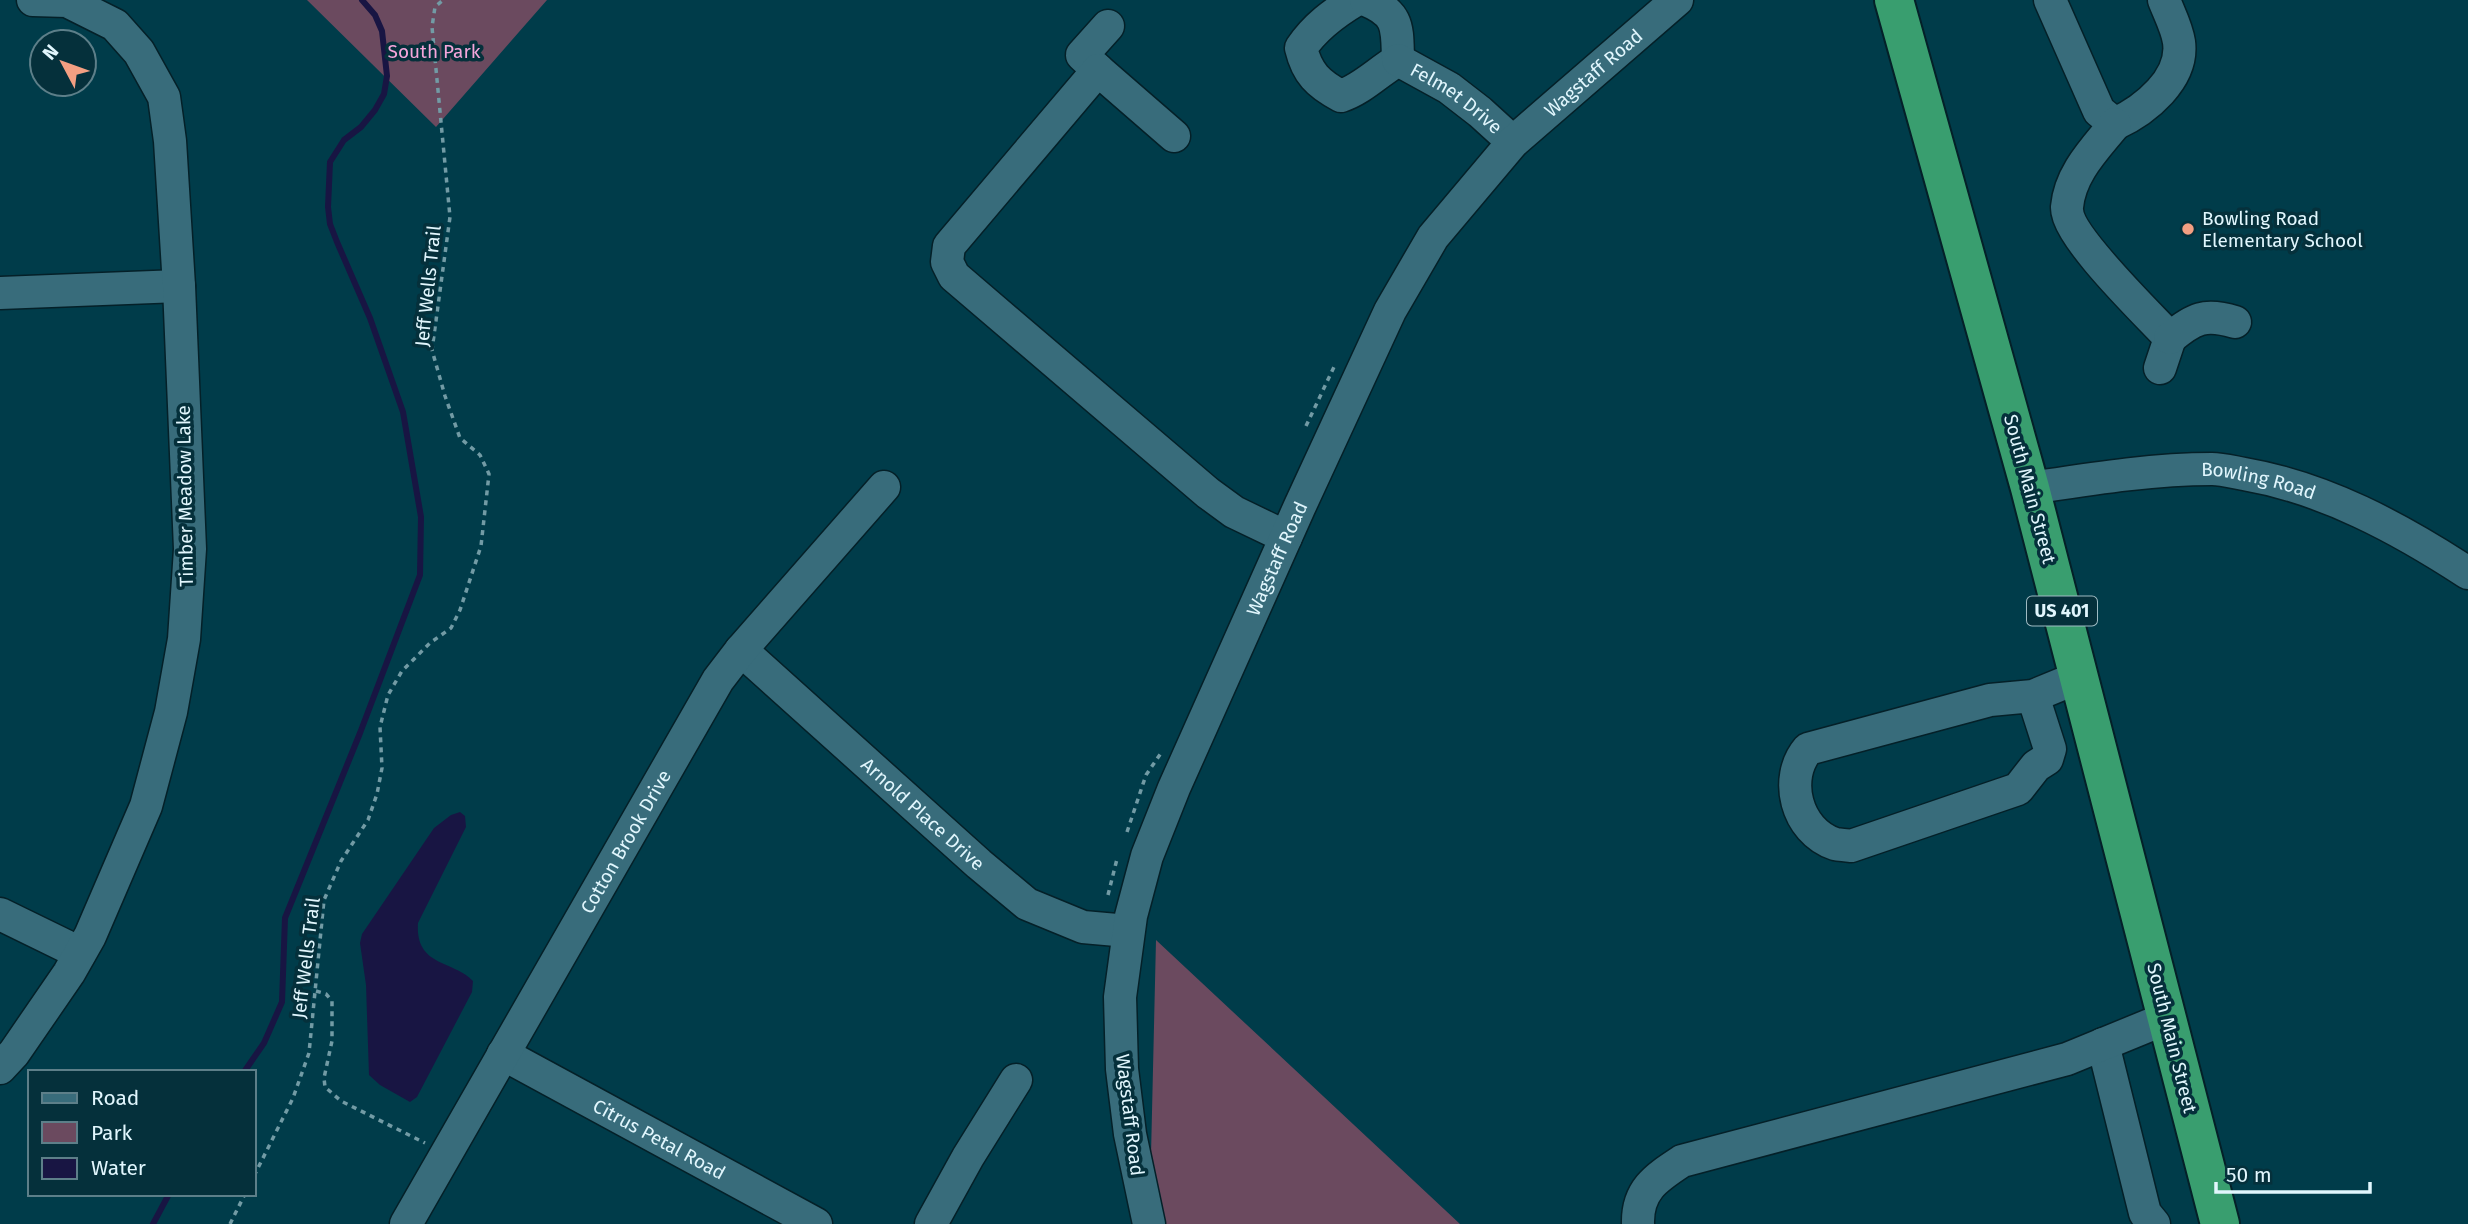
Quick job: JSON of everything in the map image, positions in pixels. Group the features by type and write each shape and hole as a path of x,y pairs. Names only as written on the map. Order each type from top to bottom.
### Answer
{"highway":[{"name":"South Main Street","path":"1894,0 2030,488 2220,1224"}],"street":[{"name":"Timber Meadow Lake","path":"0,1068 14,1053 80,953 110,894 146,806 170,712 184,639 190,549 179,286 170,141 164,97 139,52 115,25 67,1 33,0"},
{"name":"Felmet Drive","path":"1356,0 1335,12 1311,33 1301,48 1306,66 1327,89 1341,96 1357,90 1375,74 1398,60"},
{"name":"Felmet Drive","path":"1366,0 1382,7 1397,26 1398,60"},
{"name":"Wagstaff Road","path":"1149,1224 1130,1134 1122,1069 1120,997 1128,932 1152,845 1286,537 1390,311 1433,237 1513,142 1677,0"},
{"path":"2050,0 2099,111 2115,124"},
{"path":"2164,0 2179,42 2177,66 2158,93 2133,116 2115,124 2078,170 2067,209 2080,240 2170,338"},
{"path":"1108,26 1082,55 1174,136"},
{"name":"Felmet Drive","path":"1398,60 1449,88 1513,142"},
{"path":"1098,70 949,246 947,262 954,276 1208,493 1234,512 1286,537"},
{"path":"0,293 179,286"},
{"path":"2160,368 2170,338 2190,321 2214,316 2235,322"},
{"name":"Bowling Road","path":"2030,488 2118,476 2214,469 2275,479 2358,510 2418,540 2468,573"},
{"name":"Cotton Brook Drive","path":"406,1224 718,680 884,486"},
{"name":"Arnold Place Drive","path":"741,650 1027,904 1083,927 1128,932"},
{"path":"2033,696 2050,749 2047,759 2036,766 2018,789 1851,846 1833,843 1817,832 1803,817 1795,796 1795,775 1800,758 1808,749 1995,700 2033,696 2079,677"},
{"path":"0,914 80,953"},
{"path":"1638,1224 1644,1191 1682,1161 2067,1059 2167,1018"},
{"path":"2103,1044 2145,1213 2154,1224"},
{"name":"Citrus Petal Road","path":"503,1054 816,1224"},
{"path":"931,1224 968,1157 1016,1080"}],"path":[{"name":"Jeff Wells Trail","path":"256,1173 293,1098 309,1053 324,900 341,861 368,820 377,794 382,768 380,727 387,695 402,671 430,643 451,628 460,610 481,546 489,474 480,455 460,438 444,396 432,350 450,217 432,27 435,7 443,0"},
{"path":"316,991 326,994 332,1001 332,1041 324,1078 325,1087 341,1101 428,1144"},
{"path":"230,1224 244,1196"}],"green space":[{"name":"South Park","path":"307,0 547,0 436,127"},
{"path":"1156,940 1460,1224 1157,1224 1150,1198"}],"water":[{"path":"460,812 465,816 466,827 418,923 423,948 437,961 465,974 473,981 472,992 417,1097 410,1102 380,1085 369,1075 366,985 360,943 362,934 434,828 451,815"}],"waterway":[{"path":"245,1070 264,1043 282,1002 285,918 420,575 421,517 403,412 370,318 330,224 328,207 330,162 344,140 361,127 375,110 384,94 387,76 382,31 375,15 362,0"},
{"path":"153,1224 168,1196"}],"place":[{"name":"Bowling Road Elementary School","path":"2188,229"}]}
